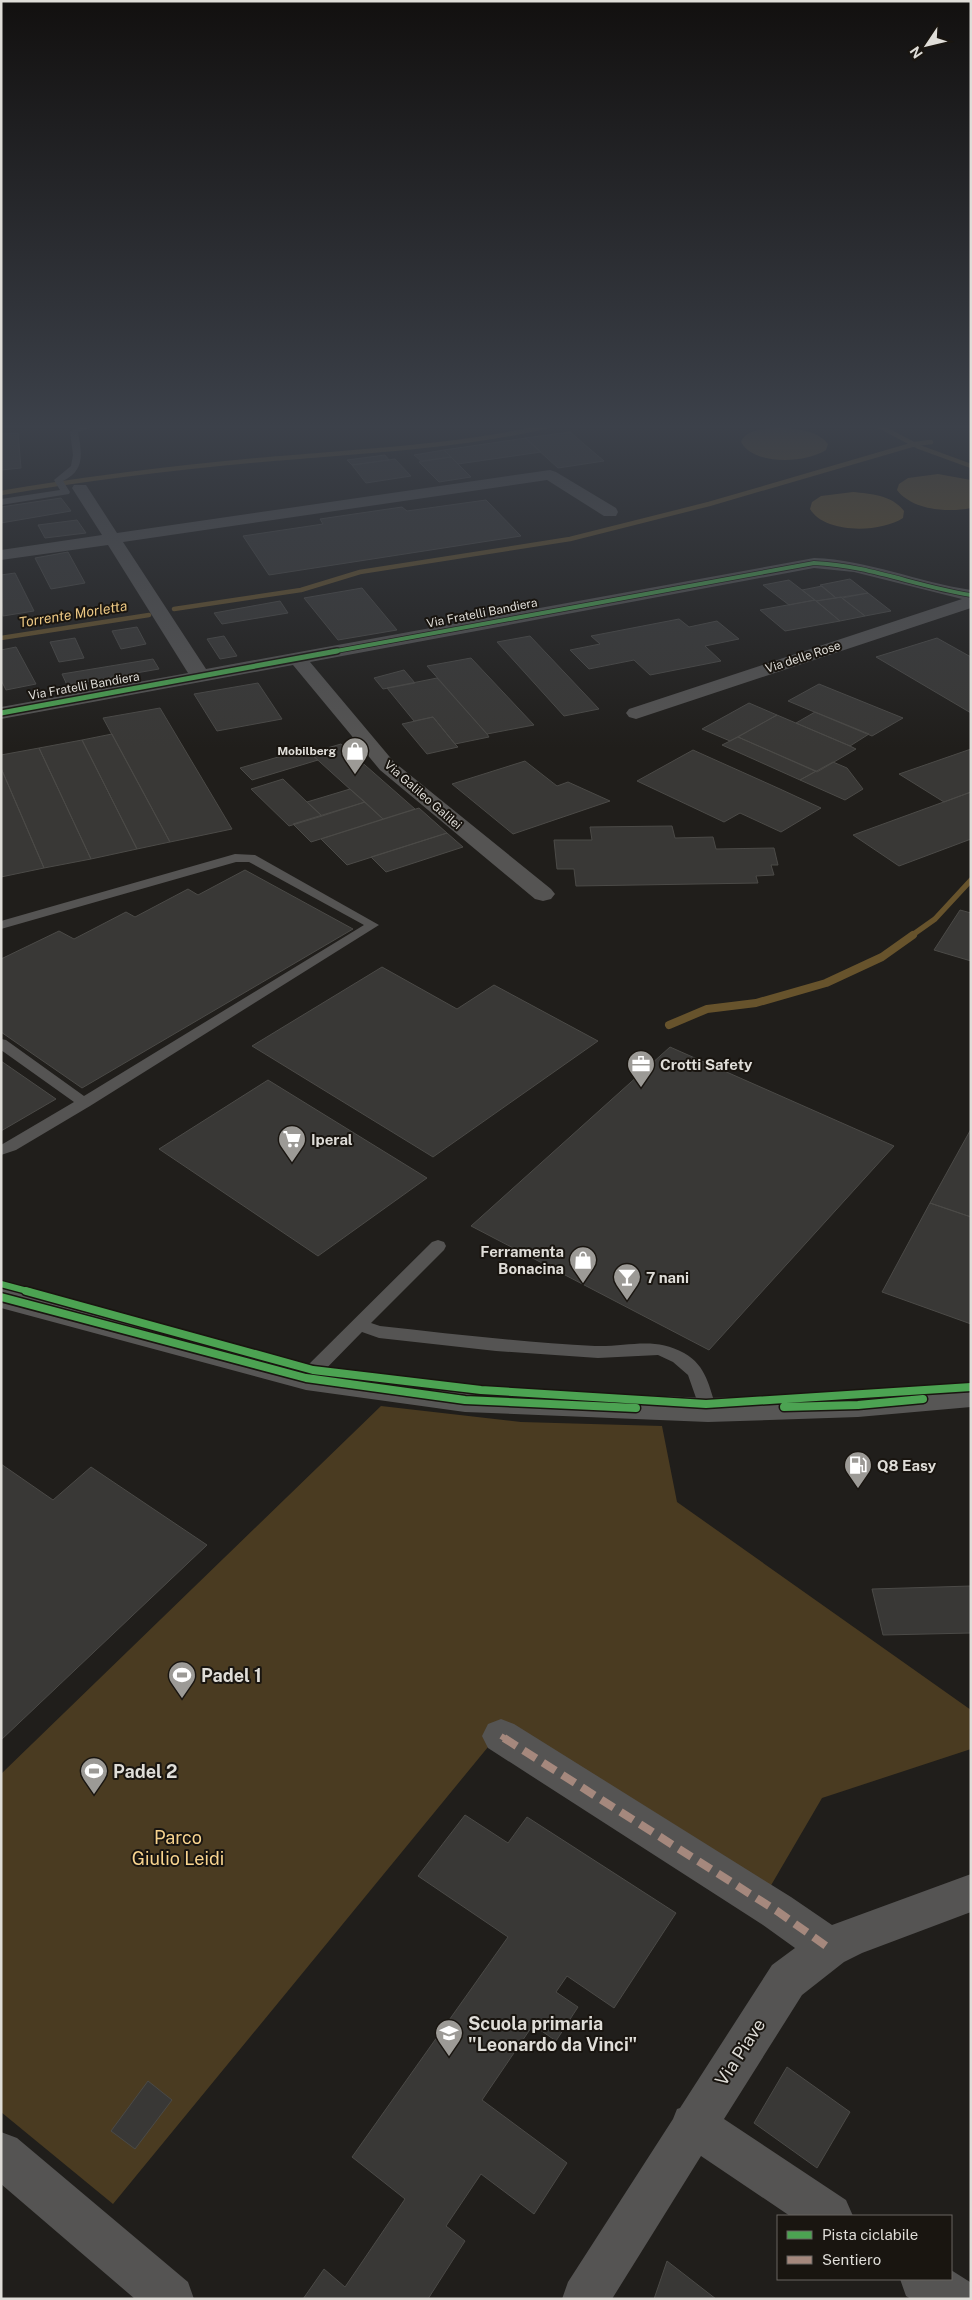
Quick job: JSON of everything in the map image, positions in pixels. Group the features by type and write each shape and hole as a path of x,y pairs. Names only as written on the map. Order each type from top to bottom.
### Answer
{"street":[{"path":"107,533 201,677"},
{"path":"1,555 151,533"},
{"name":"Via Fratelli Bandiera","path":"1,713 814,563 862,569 969,597"},
{"name":"Via delle Rose","path":"636,713 969,597"},
{"name":"Via Galileo Galilei","path":"298,659 388,766 543,894"},
{"path":"1,1297 247,1364 306,1378 465,1400 708,1410 858,1404 971,1395"},
{"path":"501,1736 777,1911 829,1948"},
{"name":"Via Piave","path":"584,2299 787,1980 829,1948 851,1937 971,1893"},
{"path":"693,2125 828,2215"},
{"path":"1,2154 171,2299"},
{"path":"924,2280 953,2299"}],"lane":[{"path":"1,925 235,858 251,858 373,925 85,1103 11,1147 1,1150"},
{"path":"1,1043 85,1103"},
{"path":"306,1378 438,1246"},
{"path":"358,1325 379,1332 506,1346 598,1352 660,1349 679,1358 696,1372 708,1410"}],"green space":[{"name":"Parco Giulio Leidi","path":"381,1406 521,1422 662,1426 677,1502 971,1710 971,1749 822,1798 756,1911 488,1747 113,2204 1,2112 1,1774"}],"building":[{"path":"42,533 83,533 45,538"},
{"path":"261,533 518,533 521,536 269,575 243,536"},
{"path":"68,552 85,583 51,589 35,558"},
{"path":"15,573 34,611 3,616 1,575"},
{"path":"850,579 868,593 836,598 820,585"},
{"path":"789,580 815,600 789,605 763,585"},
{"path":"822,586 836,598 816,601 802,590"},
{"path":"362,588 397,630 338,640 304,598"},
{"path":"868,593 891,611 865,616 842,598"},
{"path":"841,597 865,616 840,621 816,601"},
{"path":"815,600 840,621 785,631 760,610"},
{"path":"280,601 288,613 222,624 214,613"},
{"path":"679,619 689,627 717,621 739,639 705,646 721,661 650,675 634,660 589,669 570,650 600,644 591,636"},
{"path":"137,627 146,644 121,649 112,631"},
{"path":"224,636 237,656 220,659 207,639"},
{"path":"530,636 599,709 564,716 497,642"},
{"path":"75,638 84,658 59,662 50,642"},
{"path":"937,638 971,657 971,713 876,657"},
{"path":"16,647 36,684 6,690 1,680 1,650"},
{"path":"471,658 534,725 487,734 427,666"},
{"path":"153,659 159,669 67,685 62,674"},
{"path":"404,670 415,683 383,689 374,678"},
{"path":"437,678 489,737 455,744 433,717 414,721 387,688"},
{"path":"258,683 282,719 217,731 194,694"},
{"path":"819,684 903,718 872,736 788,701"},
{"path":"749,703 777,715 730,741 702,729"},
{"path":"160,708 232,829 170,842 103,718"},
{"path":"815,712 869,734 850,746 796,723"},
{"path":"777,715 856,749 817,772 738,737"},
{"path":"433,717 458,747 427,754 402,724"},
{"path":"112,734 170,842 137,849 82,740"},
{"path":"738,737 816,771 800,780 722,745"},
{"path":"82,740 137,849 91,859 39,748"},
{"name":"Mobilberg","path":"341,744 415,809 383,819 310,753"},
{"path":"39,748 91,859 44,868 1,768 1,755"},
{"path":"306,749 318,760 252,780 240,768"},
{"path":"971,749 971,792 944,802 899,774"},
{"path":"693,750 821,808 781,832 740,813 724,822 637,781"},
{"path":"525,761 557,786 568,782 610,801 513,834 452,784"},
{"path":"833,762 847,768 863,789 845,800 800,780"},
{"path":"1,768 44,868 1,877"},
{"path":"283,779 322,816 289,826 251,789"},
{"path":"350,789 365,802 322,816 307,802"},
{"path":"971,792 971,839 899,866 853,835"},
{"path":"365,802 383,819 311,842 293,824"},
{"path":"419,808 447,833 347,865 321,839"},
{"path":"672,826 675,838 713,837 716,849 774,848 778,865 771,865 774,875 756,876 758,883 576,886 574,869 557,869 554,840 592,840 590,827"},
{"path":"447,833 463,847 386,872 371,857"},
{"path":"245,870 353,929 82,1088 1,1032 1,959 59,931 74,939 126,912 135,917 188,889 198,895"},
{"path":"960,910 971,913 971,961 934,950"},
{"path":"382,967 457,1009 494,985 598,1041 433,1157 252,1046"},
{"path":"670,1047 894,1146 709,1350 471,1226"},
{"path":"1,1061 56,1099 1,1131"},
{"name":"Iperal","path":"268,1080 427,1178 318,1256 159,1149"},
{"path":"971,1129 971,1217 930,1203"},
{"path":"930,1203 971,1217 971,1324 882,1292"},
{"path":"1,1464 53,1500 91,1467 207,1545 1,1740"},
{"path":"971,1586 971,1633 883,1635 872,1589"},
{"path":"465,1815 508,1843 527,1817 676,1913 614,2008 567,1976 556,1992 578,2007 556,2041 533,2025 482,2100 567,2163 534,2214 481,2174 446,2226 465,2241 428,2299 303,2299 324,2269 345,2287 405,2199 352,2157 508,1937 418,1876"},
{"path":"787,2067 850,2112 817,2168 754,2123"},
{"path":"148,2081 172,2100 135,2149 111,2131"},
{"path":"667,2261 716,2299 654,2299"}],"waterway":[{"name":"Torrente Morletta","path":"174,609 301,590 360,572 570,539 593,533"},
{"name":"Torrente Morletta","path":"1,638 149,615"},
{"path":"911,936 935,919 971,880"},
{"path":"669,1025 707,1009 756,1003 826,983 882,957 913,935"}],"marked path":[{"path":"501,1736 777,1911 829,1948"}],"cycle path":[{"path":"1,713 814,563 854,567 932,588 971,595"},
{"path":"1,1284 313,1370 481,1390 706,1404 971,1387"},
{"path":"1,1297 306,1378 465,1400 636,1408"},
{"path":"784,1407 858,1405 923,1399"}],"place":[{"name":"Mobilberg","path":"355,775"},
{"name":"Crotti Safety","path":"641,1088"},
{"name":"Iperal","path":"292,1163"},
{"name":"Ferramenta Bonacina","path":"583,1284"},
{"name":"7 nani","path":"627,1301"},
{"name":"Q8 Easy","path":"858,1489"},
{"name":"Padel 1","path":"182,1699"},
{"name":"Padel 2","path":"94,1795"},
{"name":"Scuola primaria \"Leonardo da Vinci\"","path":"449,2057"}]}
